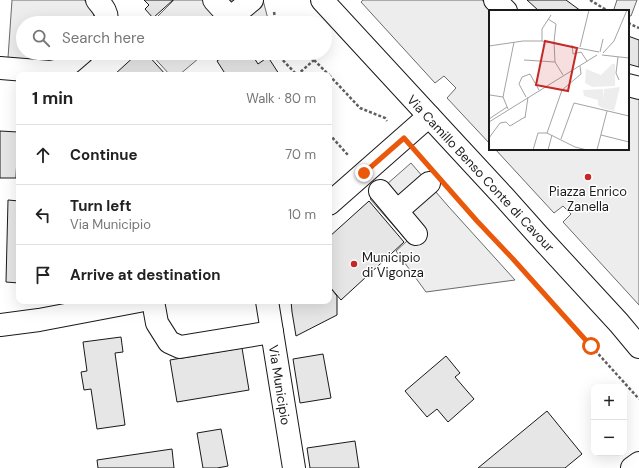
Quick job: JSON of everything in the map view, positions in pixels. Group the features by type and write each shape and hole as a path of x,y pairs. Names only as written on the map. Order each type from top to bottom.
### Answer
{"street":[{"path":"98,0 105,9 107,16"},
{"path":"214,0 228,16"},
{"path":"238,16 252,0"},
{"name":"Via Camillo Benso Conte di Cavour","path":"322,0 620,323 639,347"},
{"path":"495,0 505,10"},
{"path":"0,68 50,72 65,68 74,60"},
{"path":"629,85 639,88"},
{"path":"332,201 428,116"},
{"path":"397,211 438,185"},
{"path":"380,191 416,234"},
{"path":"0,325 39,320 123,304"},
{"path":"154,304 157,323 168,342 180,347 272,332"},
{"name":"Via Municipio","path":"267,304 294,468"},
{"path":"632,468 639,462"}],"path":[{"path":"590,0 606,10"},
{"path":"629,23 639,28"},
{"path":"283,60 294,72"},
{"path":"300,72 314,60 326,72"},
{"path":"332,78 360,108 385,118 404,138"},
{"path":"332,137 349,156"},
{"path":"438,185 639,400"}],"shaded area":[{"path":"12,0 84,0 92,9 94,16 16,16 16,59 8,58"},
{"path":"174,0 263,0 267,16 243,16 241,14 240,16 158,16"},
{"path":"363,0 482,0 491,10 489,10 489,143 447,98 456,88 444,76 435,83 361,2"},
{"path":"617,0 637,0 631,16 629,15 629,10 614,9"},
{"path":"33,60 55,60 45,61"},
{"path":"156,60 197,60 183,72 167,72"},
{"name":"Piazza Enrico Zanella","path":"629,96 639,99 639,305 563,222 571,214 563,206 554,213 496,150 629,150"},
{"path":"411,163 515,280 426,292 396,251 407,241 370,199"}],"building":[{"path":"144,0 173,0 155,16 151,16 145,9 149,5"},
{"path":"527,0 566,0 580,10 538,10"},
{"path":"629,36 639,40 639,67 629,64"},
{"path":"130,60 152,60 163,72 117,72"},
{"path":"255,60 258,64 264,60 270,60 278,72 224,72 217,61"},
{"path":"0,131 16,132 16,178 0,178"},
{"path":"8,200 16,201 16,283 6,282"},
{"name":"Municipio di Vigonza","path":"369,201 404,242 341,300 332,290 332,234"},
{"path":"332,290 337,296 337,315 296,336 291,304 332,304"},
{"path":"121,337 123,352 115,353 125,425 97,429 91,389 84,390 81,372 87,371 83,342"},
{"path":"242,348 249,390 177,402 170,360"},
{"path":"323,354 331,398 300,403 293,359"},
{"path":"446,356 460,373 455,377 474,399 448,422 437,409 427,417 405,391"},
{"path":"547,411 582,454 565,468 478,468"},
{"path":"221,429 228,466 203,468 197,433"},
{"path":"355,441 359,468 310,468 307,448"},
{"path":"172,449 174,468 98,468 97,460"}],"place":[{"name":"Piazza Enrico Zanella","path":"588,177"},
{"name":"Municipio di Vigonza","path":"354,264"}],"route":[{"path":"364,173 404,138 477,221 591,346"}]}
